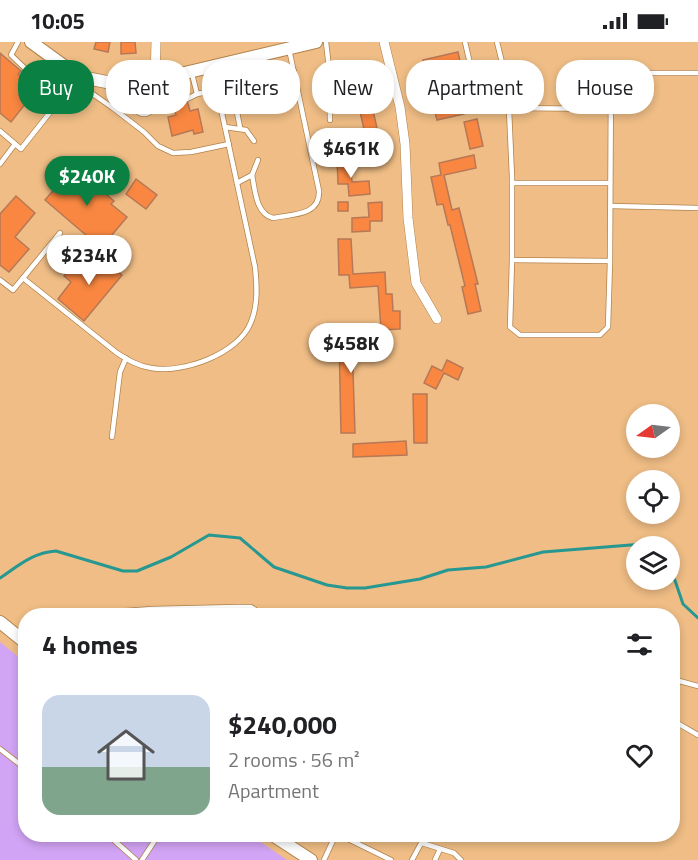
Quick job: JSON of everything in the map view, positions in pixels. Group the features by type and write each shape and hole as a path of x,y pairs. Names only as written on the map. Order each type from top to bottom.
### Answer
{"street":[{"path":"31,42 56,60"},
{"path":"156,42 156,60"},
{"path":"242,60 316,42"},
{"path":"384,42 405,144 408,218 416,283 437,319"},
{"path":"192,72 202,70"},
{"path":"0,622 18,637"},
{"path":"286,842 311,860"}],"lane":[{"path":"18,42 11,55 18,62"},
{"path":"326,42 330,120"},
{"path":"465,42 469,60"},
{"path":"497,42 501,60"},
{"path":"289,49 292,60"},
{"path":"192,72 197,94"},
{"path":"654,73 698,73"},
{"path":"94,93 106,102"},
{"path":"190,98 202,93"},
{"path":"258,160 252,175 260,207 269,217 312,210 318,203 319,191 300,100"},
{"path":"0,131 21,149 49,114"},
{"path":"121,114 158,146 173,153 191,152 229,144"},
{"path":"23,278 133,363 152,368 170,369 208,359 226,350 240,339 250,324 255,307 257,286 255,267 222,114"},
{"path":"238,114 240,128"},
{"path":"509,114 512,183 510,327 520,335 600,335 608,327 611,206 610,114"},
{"path":"225,127 246,130 254,141"},
{"path":"0,164 15,144"},
{"path":"237,183 252,175"},
{"path":"512,183 610,183"},
{"path":"611,206 698,208"},
{"path":"0,280 13,290 60,233"},
{"path":"512,260 610,261"},
{"path":"112,437 120,372 126,358"},
{"path":"195,608 252,608"},
{"path":"680,681 698,686"},
{"path":"680,725 698,735"},
{"path":"0,749 18,763"},
{"path":"0,760 5,754"},
{"path":"116,842 136,860"},
{"path":"142,860 154,842"},
{"path":"324,860 333,842"},
{"path":"354,842 391,860"},
{"path":"412,860 422,843 454,853 461,860"},
{"path":"435,860 440,849"}],"shaded area":[{"path":"0,642 18,656 18,842 261,842 287,860 0,860"}],"building":[{"path":"96,42 110,42 108,52 94,49"},
{"path":"121,42 135,42 136,53 121,54"},
{"path":"458,52 460,60 423,60"},
{"path":"0,53 18,68 18,113 11,122 0,113"},
{"path":"198,109 203,132 194,134 193,130 172,136 168,117 190,114 190,111"},
{"path":"361,114 374,114 377,128 367,130 369,142 349,147 346,133 364,129"},
{"path":"436,114 464,114 437,120"},
{"path":"477,119 483,146 470,149 464,122"},
{"path":"474,155 476,168 444,175 452,210 459,208 478,284 475,284 481,311 468,314 462,287 465,286 450,225 448,225 443,204 437,205 431,177 441,175 439,163"},
{"path":"350,158 352,182 369,181 370,194 349,196 348,184 338,184 337,159"},
{"path":"74,167 114,201 111,204 127,217 101,248 45,200"},
{"path":"136,179 157,195 146,209 126,194"},
{"path":"16,196 35,213 15,237 29,249 9,272 0,265 0,214"},
{"path":"338,202 348,202 348,211 338,211"},
{"path":"382,202 382,221 370,221 370,231 352,232 352,218 369,217 368,203"},
{"path":"338,239 351,239 353,274 385,272 386,294 392,294 393,311 400,311 400,329 381,330 378,286 350,288 349,275 339,275"},
{"path":"94,253 122,275 84,321 58,299 71,282 64,276 74,264 80,270"},
{"path":"379,325 380,339 352,340 355,433 341,433 339,339 352,338 351,326"},
{"path":"447,360 463,368 458,380 444,373 436,389 424,383 432,366 442,371"},
{"path":"413,394 427,394 427,443 414,443"},
{"path":"406,441 407,455 353,457 353,444"}],"waterway":[{"path":"0,578 33,557 56,551 123,571 137,571 171,557 209,535 240,538 274,567 327,585 347,588 365,588 420,579 448,570 486,567 543,552 626,545"},
{"path":"678,590 683,604 698,618"}]}
